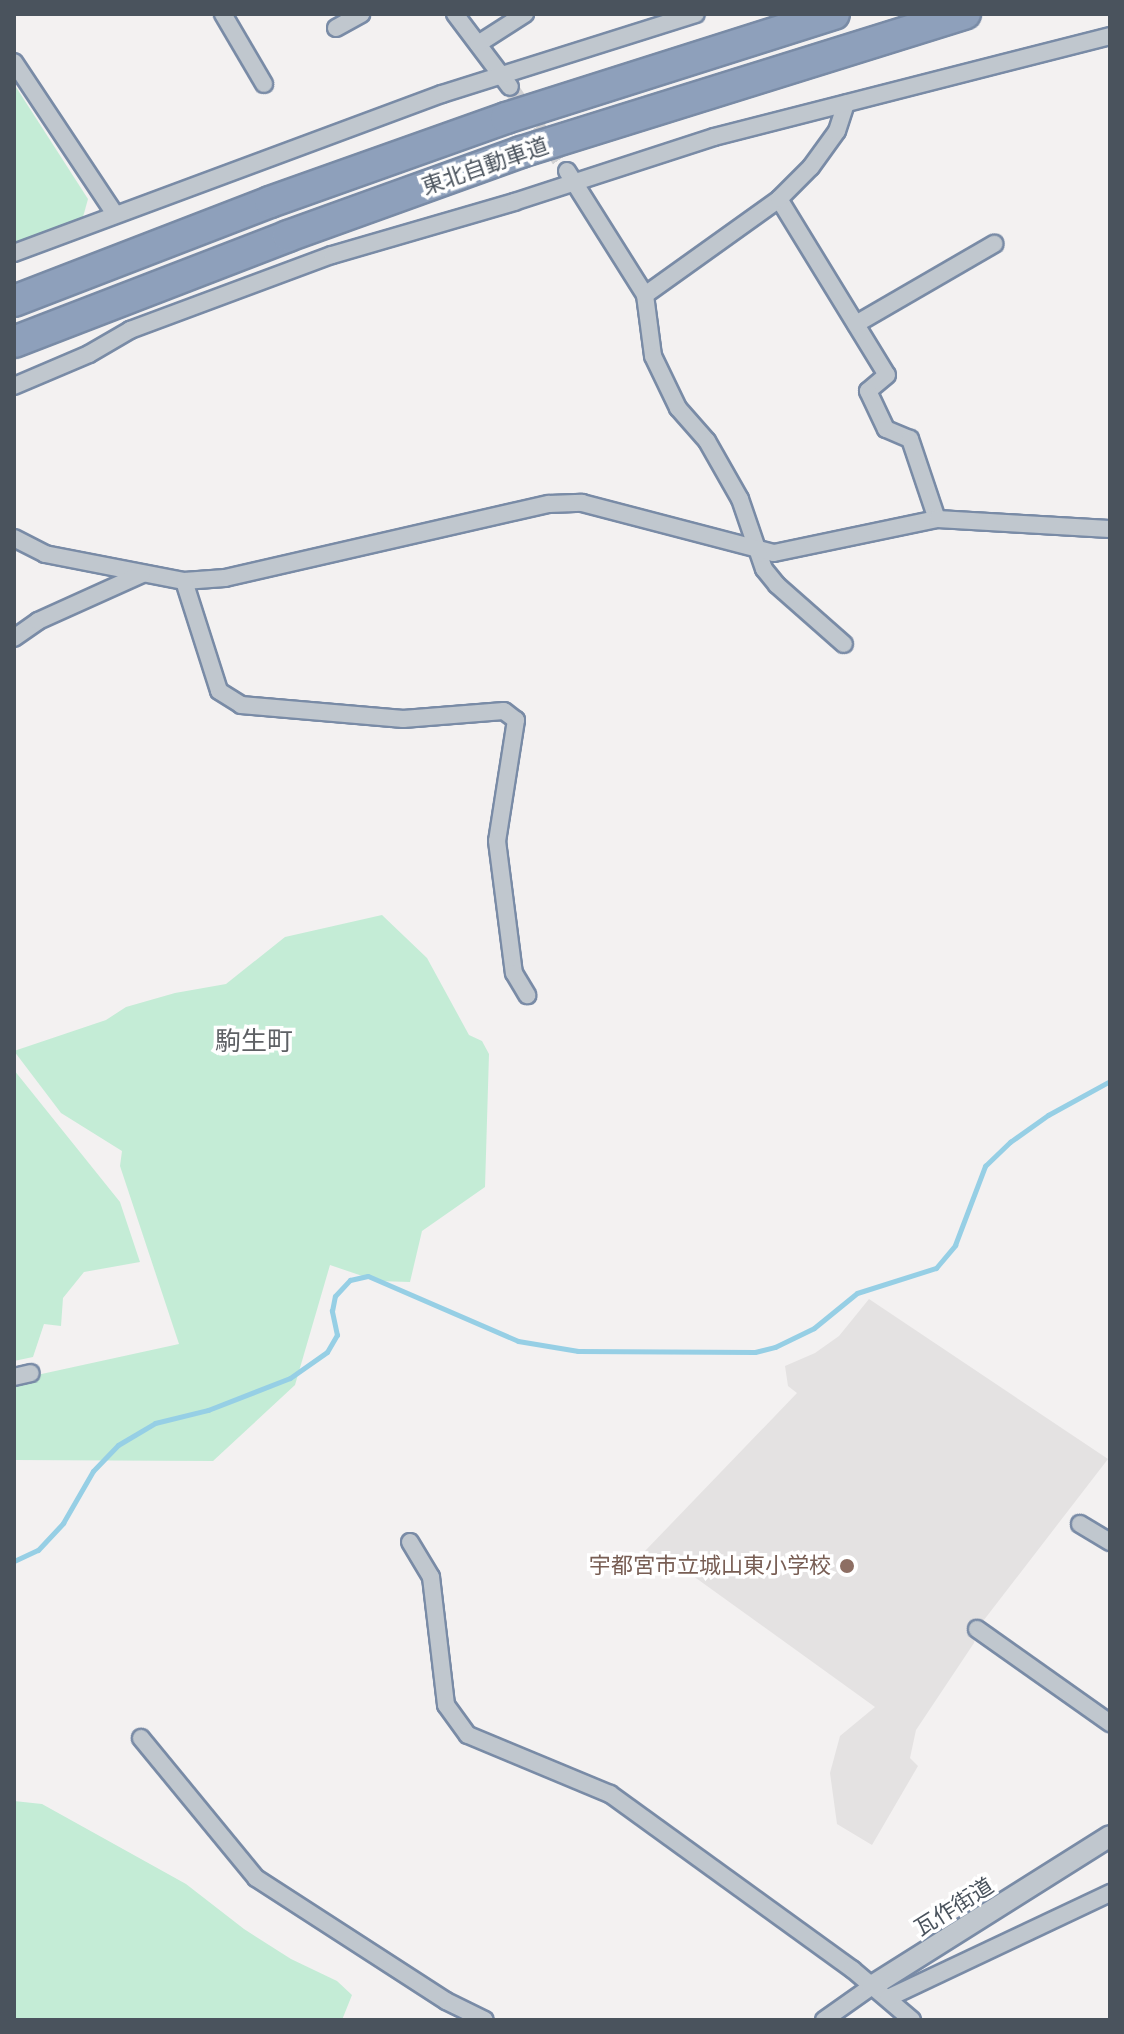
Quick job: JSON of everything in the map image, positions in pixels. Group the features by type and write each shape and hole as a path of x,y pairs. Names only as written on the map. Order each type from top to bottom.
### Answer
{"highway":[{"name":"東北自動車道","path":"14,301 270,202 506,118 834,14"},
{"name":"東北自動車道","path":"14,342 273,241 521,152 965,14"}],"street":[{"path":"223,14 264,84"},
{"path":"336,28 361,14"},
{"path":"455,14 506,81"},
{"path":"478,44 525,14"},
{"path":"14,253 115,214 696,14"},
{"path":"14,386 89,354 130,330 332,255 570,177 1110,36"},
{"path":"14,62 115,214"},
{"path":"645,295 779,199 811,167 837,131 846,103"},
{"path":"570,177 645,295 653,356 678,408 707,441 740,499 764,569 777,585 844,644"},
{"path":"779,199 887,375 868,391 886,429 910,439 937,519"},
{"path":"856,324 994,244"},
{"path":"14,538 45,554 184,581 225,578 549,504 582,503 774,553 937,519 1107,532"},
{"path":"14,638 38,621 142,574"},
{"path":"184,581 219,691 241,705 403,719 504,711 516,720 497,841 514,973 527,995"},
{"path":"14,1377 31,1373"},
{"path":"1080,1524 1110,1542"},
{"path":"410,1542 431,1577 446,1705 468,1735 610,1794 880,1992 912,2020"},
{"path":"977,1629 1110,1723"},
{"path":"141,1738 256,1878 446,2001 485,2020"},
{"name":"瓦作街道","path":"824,2020 880,1992 1110,1836"},
{"path":"880,1992 1110,1893"}],"shaded area":[{"name":"宇都宮市立城山東小学校","path":"869,1299 1108,1459 977,1629 974,1643 916,1730 910,1758 918,1766 872,1845 837,1824 830,1773 840,1736 875,1707 689,1573 647,1559 645,1551 797,1393 788,1386 785,1366 815,1353 839,1336"}],"green space":[{"path":"14,84 88,199 83,217 14,243"},
{"path":"382,915 427,958 469,1035 482,1041 489,1054 485,1187 422,1231 410,1282 377,1281 330,1265 295,1385 213,1461 14,1460 14,1380 179,1344 120,1166 122,1151 61,1113 14,1051 106,1020 126,1007 175,993 226,984 285,937"},
{"path":"14,1070 120,1202 140,1262 84,1272 63,1298 61,1326 44,1324 33,1357 14,1361"},
{"path":"14,1801 42,1804 186,1884 244,1929 291,1959 337,1981 352,1995 342,2020 14,2020"}],"waterway":[{"path":"14,1561 38,1550 63,1523 93,1471 118,1445 155,1423 208,1410 290,1378 327,1352 337,1335 332,1311 335,1296 350,1280 368,1276 518,1341 578,1351 755,1352 775,1347 814,1328 857,1293 936,1268 955,1245 985,1166 1010,1142 1048,1115 1110,1081"}],"tunnel":[{"path":"510,87 567,171"}],"place":[{"name":"宇都宮市立城山東小学校","path":"847,1566"}],"district":[{"name":"駒生町","path":"254,1041"}]}
